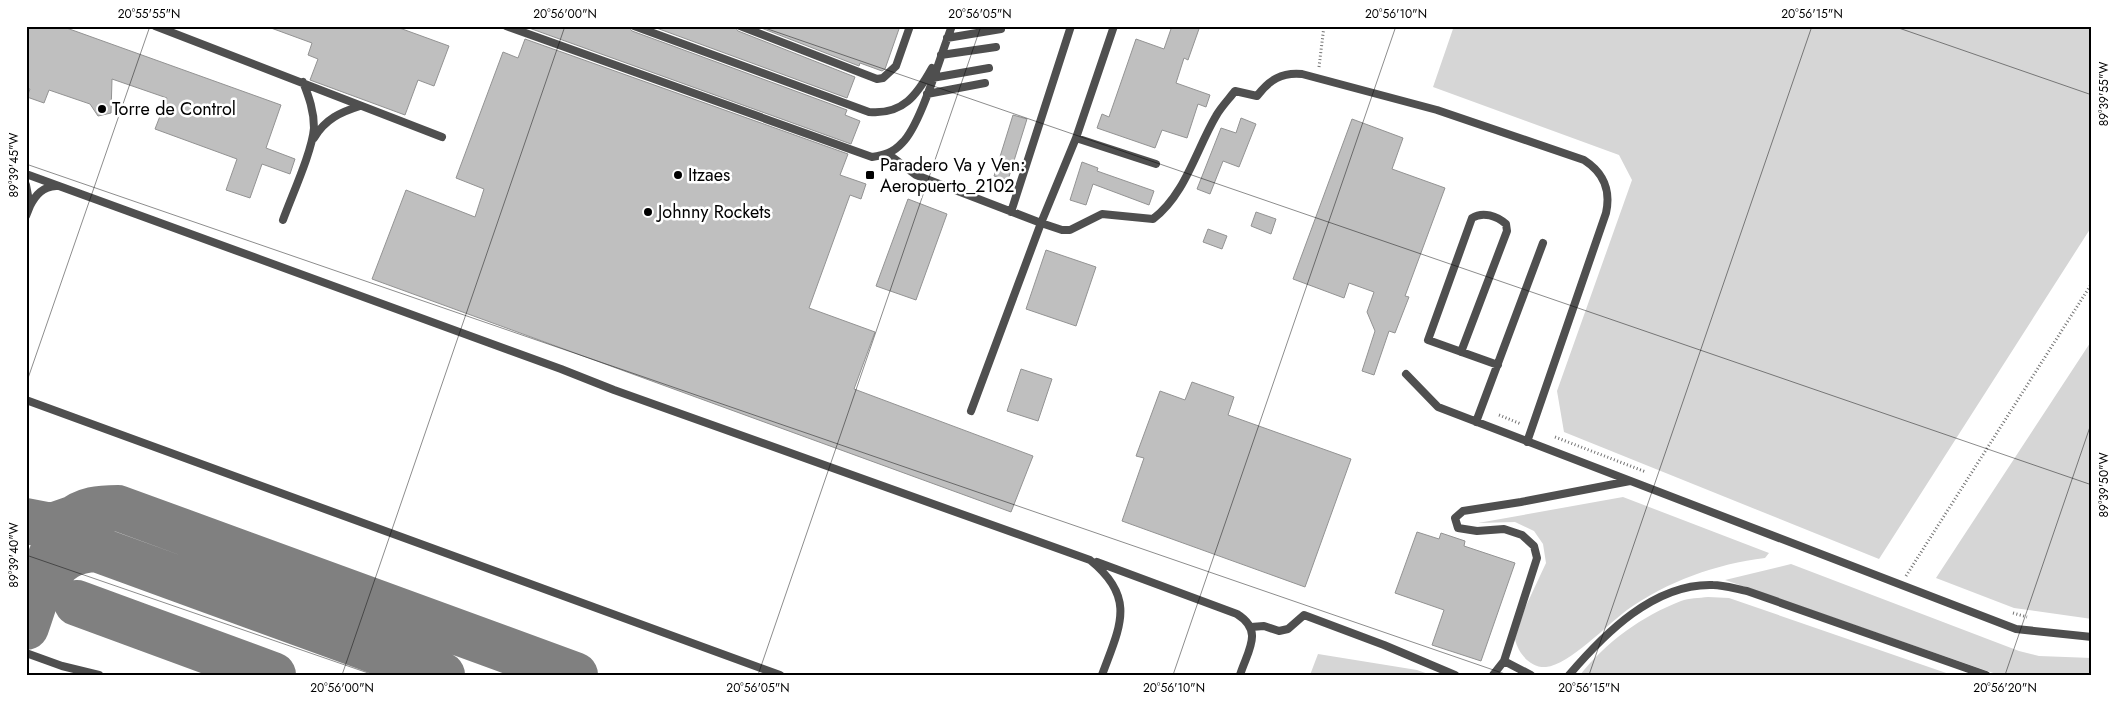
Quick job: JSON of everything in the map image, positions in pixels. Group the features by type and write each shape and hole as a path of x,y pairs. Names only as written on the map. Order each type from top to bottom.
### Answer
{"lane":[{"path":"155,26 442,137"},
{"path":"506,26 872,157 888,154 904,142 917,120 952,26"},
{"path":"634,26 869,112 890,111 908,102 927,78 942,52"},
{"path":"740,26 877,78 883,78 896,66 910,26"},
{"path":"1011,212 1071,26"},
{"path":"971,411 1041,223 1076,138 1114,26"},
{"path":"947,38 1001,29"},
{"path":"942,52 996,47"},
{"path":"932,78 989,68"},
{"path":"888,154 916,176 1062,230 1070,230 1102,214 1153,219 1166,209 1217,114 1235,92 1257,96 1266,84 1288,73 1317,78 1437,110 1584,160 1594,166 1602,176 1607,188 1608,202 1606,213 1527,442"},
{"path":"284,220 311,143 314,128 310,99 303,82"},
{"path":"926,94 985,83"},
{"path":"311,143 318,131 329,120 342,111 360,106"},
{"path":"1076,138 1156,164"},
{"path":"26,174 552,365 614,390 1237,614 1246,620 1251,627 1252,638 1240,675"},
{"path":"26,186 30,206"},
{"path":"26,216 34,197 44,188 58,186"},
{"path":"1461,352 1507,232 1506,224 1502,220 1485,214 1478,214 1472,218 1428,340 1461,352 1498,365"},
{"path":"1476,422 1543,243"},
{"path":"1406,374 1438,407 1527,442 2016,629 2092,637"},
{"path":"26,400 780,675"},
{"path":"1493,675 1504,661 1537,558 1534,546 1522,535 1504,529 1477,531 1458,528 1455,518 1462,510 1521,502 1630,481"},
{"path":"1090,560 1107,573 1117,591 1121,611 1116,635 1102,675"},
{"path":"1569,675 1596,644 1624,619 1679,589 1713,585 1747,591 1986,675"},
{"path":"1251,627 1264,626 1279,631 1288,629 1304,615 1366,638 1455,675"},
{"path":"26,653 62,666 99,675"},
{"path":"1504,661 1532,675"},
{"path":"62,666 76,675"}],"path":[{"path":"1317,78 1324,26"},
{"path":"1900,585 2092,283"},
{"path":"1499,415 1522,424"},
{"path":"1555,437 1648,473"},
{"path":"1907,573 1916,576"},
{"path":"2006,611 2036,619"}],"shaded area":[{"path":"1454,26 2092,26 2092,226 1879,559 1564,432 1557,391 1632,180 1619,155 1433,87"},
{"path":"2092,340 2092,619 2014,608 1936,578"},
{"path":"1623,497 1769,553 1765,558 1711,569 1659,590 1627,610 1566,659 1546,667 1535,665 1522,654 1515,639 1525,608 1546,563 1543,544 1534,531 1515,522 1478,523"},
{"path":"1791,564 2019,651 2039,656 2092,658 2092,675 1999,675 1725,580"},
{"path":"1708,597 1729,598 1952,675 1580,675 1613,641 1652,614 1681,601"},
{"path":"1318,654 1417,670 1431,675 1310,675"}],"building":[{"path":"26,26 61,26 281,105 266,148 295,159 290,174 262,164 250,198 226,190 237,159 155,129 167,98 112,79 111,113 98,116 90,104 49,90 44,103 27,97 30,89 26,88"},
{"path":"271,26 394,26 449,46 434,86 418,80 405,115 310,80 318,59 308,55 312,43 271,28"},
{"path":"530,26 628,26 632,31 847,110 845,115 860,121 851,144 529,28"},
{"path":"651,26 734,26 738,31 855,77 847,98"},
{"path":"756,26 900,26 885,69 882,71 860,63 859,66"},
{"path":"1172,26 1200,26 1188,60 1184,58 1176,83 1210,95 1206,107 1198,104 1187,138 1162,130 1155,148 1097,128 1102,114 1109,117 1136,39 1164,49"},
{"path":"525,39 848,154 840,175 866,184 861,199 850,195 809,308 875,332 854,389 1033,456 1011,512 372,279 406,190 475,217 484,189 456,178 503,52 518,58"},
{"path":"1013,115 1027,119 1008,180 994,176"},
{"path":"1241,118 1256,124 1239,167 1223,161 1210,194 1197,189 1221,128 1236,133"},
{"path":"1352,119 1403,138 1392,169 1445,188 1405,296 1409,297 1395,333 1389,331 1374,375 1362,371 1375,331 1367,312 1374,292 1349,283 1344,298 1293,279"},
{"path":"1082,162 1098,168 1097,171 1154,191 1149,205 1093,184 1086,205 1070,200"},
{"path":"908,199 947,214 916,300 876,286"},
{"path":"1256,212 1276,219 1271,234 1251,226"},
{"path":"1208,229 1227,236 1222,249 1203,242"},
{"path":"1046,250 1096,267 1076,326 1026,309"},
{"path":"1021,369 1052,379 1038,421 1007,411"},
{"path":"1192,382 1234,397 1228,415 1351,459 1305,587 1122,521 1144,458 1136,456 1160,391 1185,400"},
{"path":"1417,532 1439,539 1441,533 1465,541 1464,546 1515,563 1481,661 1432,645 1444,610 1395,593"}],"taxiway":[{"path":"26,627 51,555 64,529 76,517 87,512 118,508 575,675"},
{"path":"26,521 52,526 75,518"},
{"path":"44,579 66,557 80,551 96,549 442,675"},
{"path":"77,603 273,675"}],"place":[{"name":"Torre de Control","path":"102,109"},
{"name":"Itzaes","path":"678,175"},
{"name":"Paradero Va y Ven: Aeropuerto_2102","path":"870,175"},
{"name":"Johnny Rockets","path":"648,212"}]}
